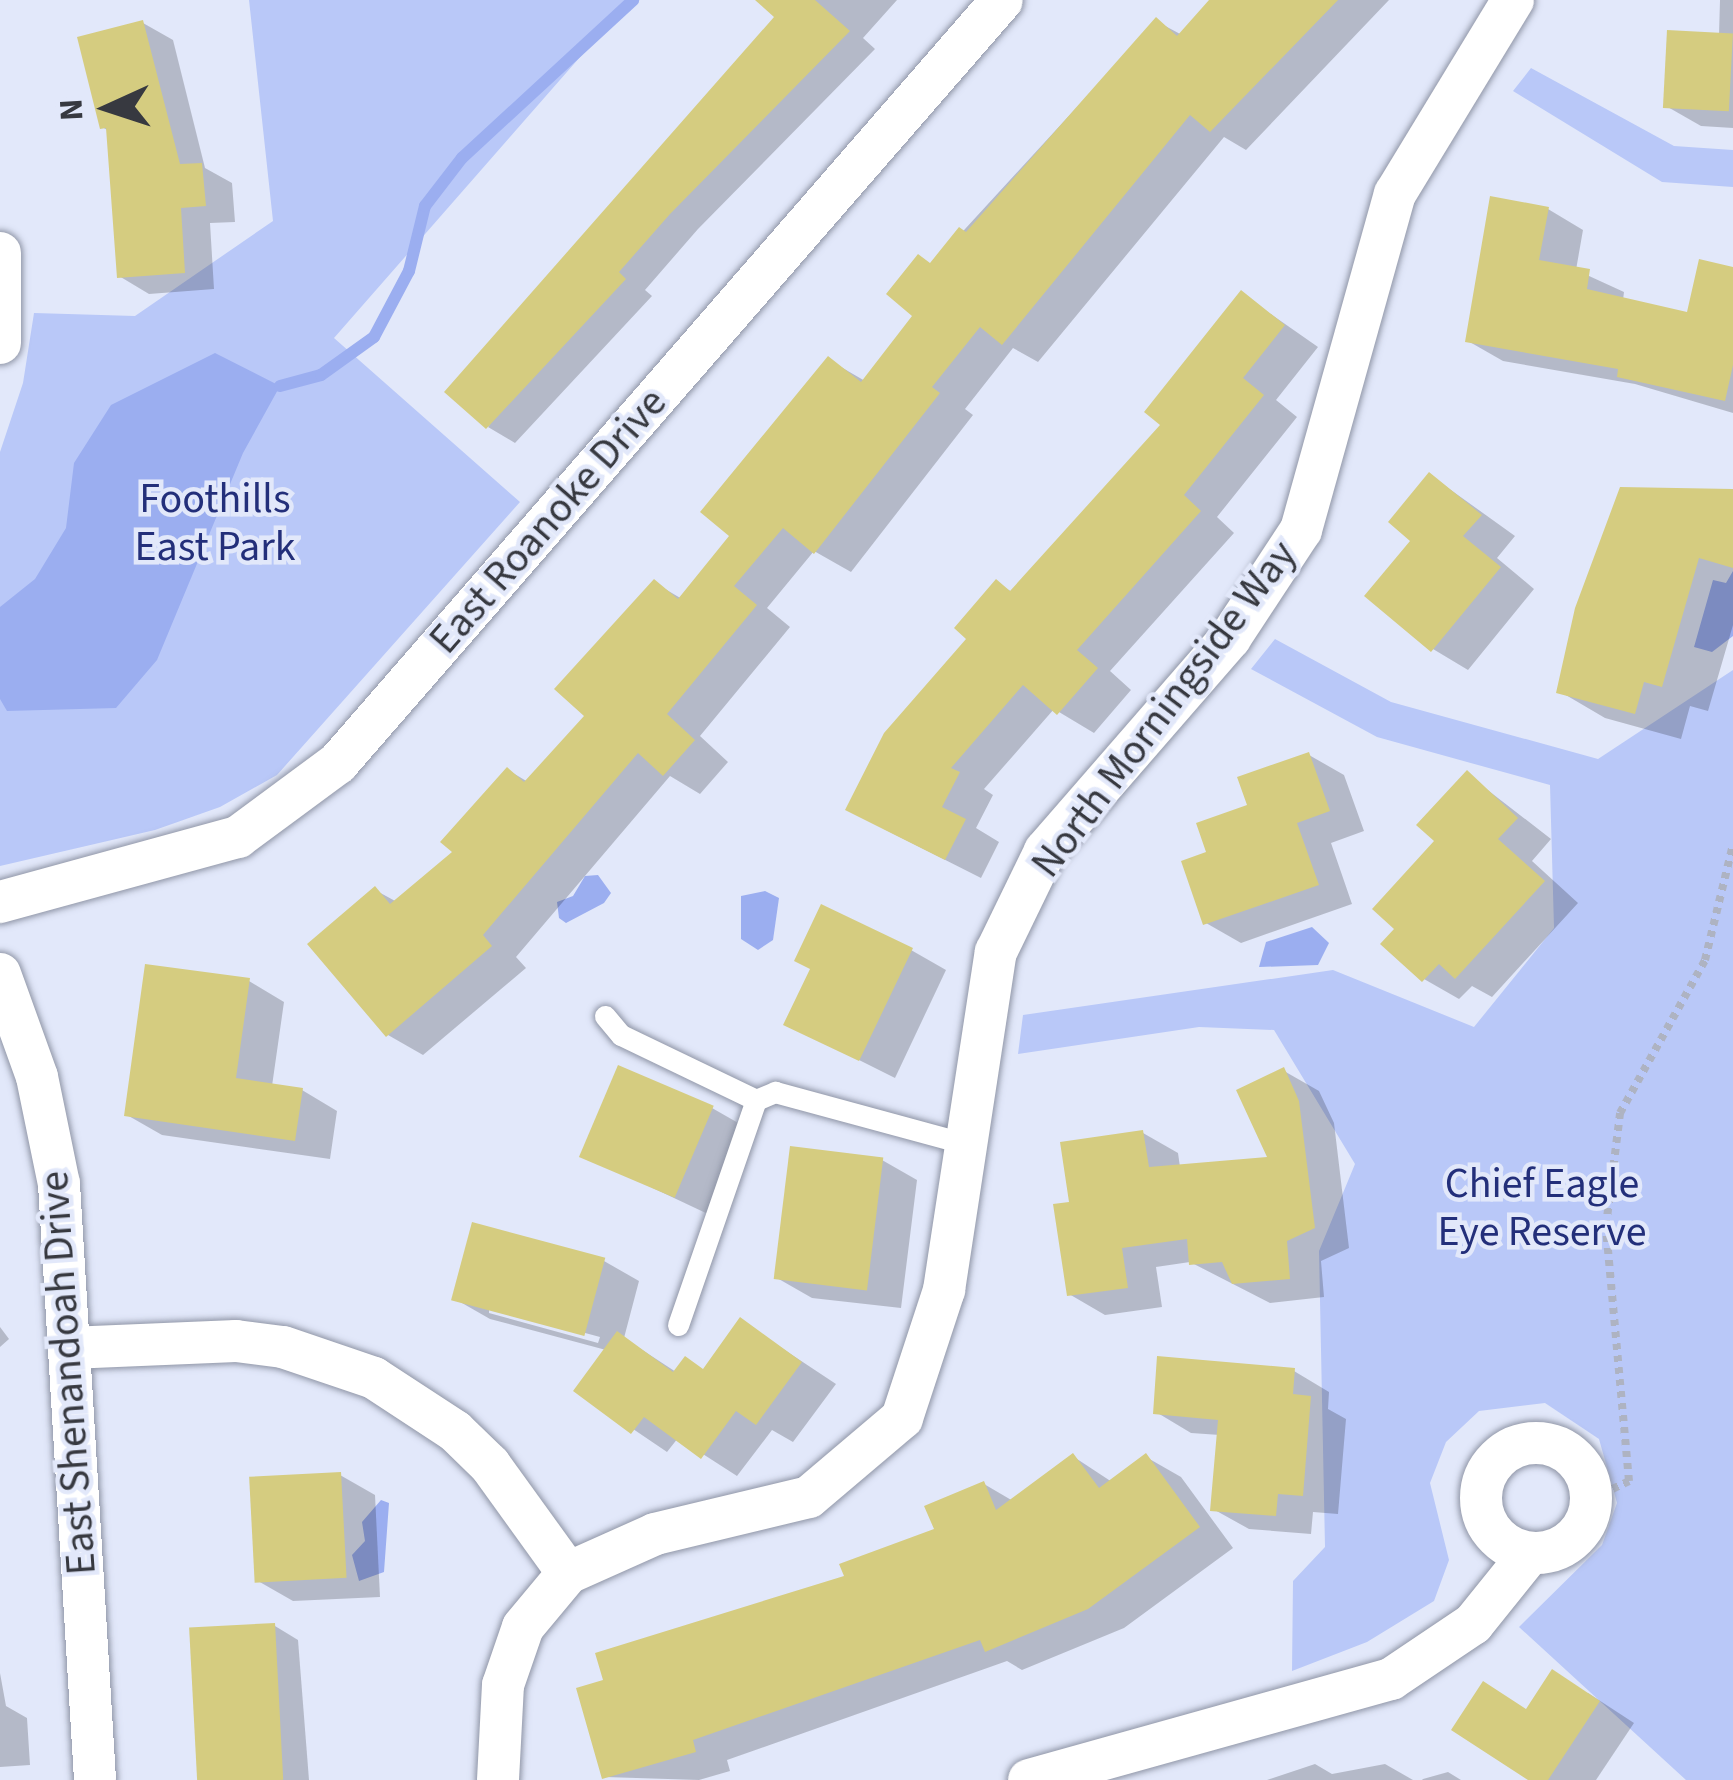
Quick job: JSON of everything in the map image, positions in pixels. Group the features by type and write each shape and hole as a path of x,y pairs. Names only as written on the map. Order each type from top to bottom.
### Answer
{"street":[{"name":"East Roanoke Drive","path":"0,902 238,837 338,763 1002,0"},
{"name":"North Morningside Way","path":"568,1573 655,1534 809,1497 902,1418 944,1290 996,952 1045,851 1230,638 1301,530 1395,194 1513,0"},
{"path":"0,253 0,343"},
{"name":"East Shenandoah Drive","path":"0,974 37,1077 59,1184 95,1780"},
{"path":"69,1348 236,1341 329,1360 374,1378 455,1431 490,1465 568,1573 523,1627 510,1666 498,1780"},
{"path":"1542,1442 1563,1449 1579,1463 1591,1498 1571,1541 1530,1553 1509,1546 1483,1513 1487,1471 1501,1454 1542,1442"},
{"path":"1029,1780 1391,1678 1473,1624 1530,1553"}],"lane":[{"path":"605,1016 621,1035 756,1100"},
{"path":"678,1324 756,1100 775,1092 967,1144"}],"path":[{"path":"1591,1498 1629,1481 1606,1226 1620,1113 1705,960 1733,844"}],"green space":[{"name":"Foothills East Park","path":"249,0 630,0 334,338 520,502 277,775 220,807 155,830 0,866 0,452 23,383 34,313 135,316 273,221"},
{"path":"1531,68 1674,146 1733,150 1733,187 1662,182 1513,91"},
{"name":"Chief Eagle Eye Reserve","path":"1275,639 1391,702 1598,759 1733,670 1733,1780 1686,1780 1519,1627 1602,1545 1617,1503 1599,1439 1545,1403 1479,1411 1446,1442 1430,1483 1449,1560 1434,1601 1367,1642 1292,1671 1293,1581 1325,1547 1319,1251 1355,1164 1274,1030 1199,1027 1018,1054 1023,1015 1333,970 1474,1027 1554,928 1550,785 1377,737 1251,669"}],"shaded area":[{"path":"215,353 280,386 243,453 157,660 116,708 7,711 0,699 0,607 35,579 66,528 74,463 111,405"},
{"path":"1733,571 1733,636 1712,652 1694,647 1713,580 1726,583"},
{"path":"598,875 611,893 604,903 566,923 559,918 557,902 573,896 585,876"},
{"path":"765,891 779,898 773,940 758,950 741,939 741,896"},
{"path":"1312,927 1329,943 1318,965 1259,967 1266,942"},
{"path":"381,1500 389,1503 384,1572 359,1581 352,1555 365,1541 362,1522"}],"building":[{"path":"755,0 815,0 850,31 670,214 619,272 626,279 486,429 444,392 774,17"},
{"path":"1209,0 1338,0 1210,132 1190,115 1002,345 980,327 932,387 940,393 814,554 783,528 734,586 757,605 667,714 695,740 663,776 638,753 483,935 492,946 386,1037 307,944 375,886 390,904 452,852 440,842 507,767 524,782 584,716 554,689 654,579 678,599 729,536 700,512 828,356 861,382 912,316 886,294 918,254 930,263 959,227 966,232 1156,17 1177,36"},
{"path":"143,20 180,164 202,163 206,206 181,208 185,273 117,278 106,128 100,129 77,37"},
{"path":"1667,30 1733,33 1729,111 1663,108"},
{"path":"1490,196 1549,207 1539,260 1590,269 1587,289 1687,312 1699,259 1733,267 1733,365 1725,401 1617,377 1618,369 1465,342"},
{"path":"1241,290 1285,325 1243,378 1264,395 1184,495 1201,511 1077,650 1098,668 1057,715 1023,685 951,768 960,772 942,807 966,819 945,860 845,810 884,733 966,639 954,628 996,579 1010,591 1160,425 1144,412"},
{"path":"1429,472 1482,515 1463,536 1501,567 1431,652 1364,596 1410,541 1388,522"},
{"path":"1620,487 1733,489 1733,568 1699,558 1662,687 1644,682 1635,714 1556,693 1575,608"},
{"path":"1309,752 1330,811 1297,823 1319,885 1203,925 1181,861 1206,852 1196,823 1247,805 1237,777"},
{"path":"1467,770 1518,818 1498,839 1545,881 1455,979 1439,964 1422,982 1380,944 1394,929 1372,909 1434,841 1416,825"},
{"path":"821,904 913,948 859,1061 783,1025 810,969 794,961"},
{"path":"145,964 250,978 236,1078 303,1088 295,1141 124,1116"},
{"path":"618,1065 714,1106 675,1198 579,1157"},
{"path":"1284,1067 1299,1101 1315,1228 1287,1241 1290,1279 1232,1284 1222,1262 1189,1265 1187,1239 1122,1248 1128,1288 1067,1296 1053,1204 1069,1202 1060,1142 1143,1130 1149,1167 1267,1157 1236,1090"},
{"path":"790,1146 883,1157 867,1290 774,1279"},
{"path":"472,1222 605,1258 584,1336 451,1300"},
{"path":"740,1317 802,1362 756,1425 736,1411 701,1459 644,1417 631,1434 573,1391 617,1331 673,1372 685,1356 703,1369"},
{"path":"1157,1356 1295,1368 1293,1394 1311,1396 1303,1496 1278,1494 1276,1516 1210,1511 1218,1420 1153,1414"},
{"path":"1073,1453 1099,1488 1146,1453 1200,1527 1088,1609 985,1652 980,1640 693,1740 696,1752 602,1779 576,1688 603,1680 595,1653 844,1576 839,1564 934,1529 924,1506 984,1481 996,1510"},
{"path":"341,1472 347,1578 255,1583 249,1477"},
{"path":"275,1623 283,1780 197,1780 189,1628"},
{"path":"1552,1669 1600,1701 1548,1780 1528,1780 1451,1730 1483,1681 1526,1709"}],"waterway":[{"path":"280,386 321,375 374,337 409,271 425,206 462,158 633,0"}]}
